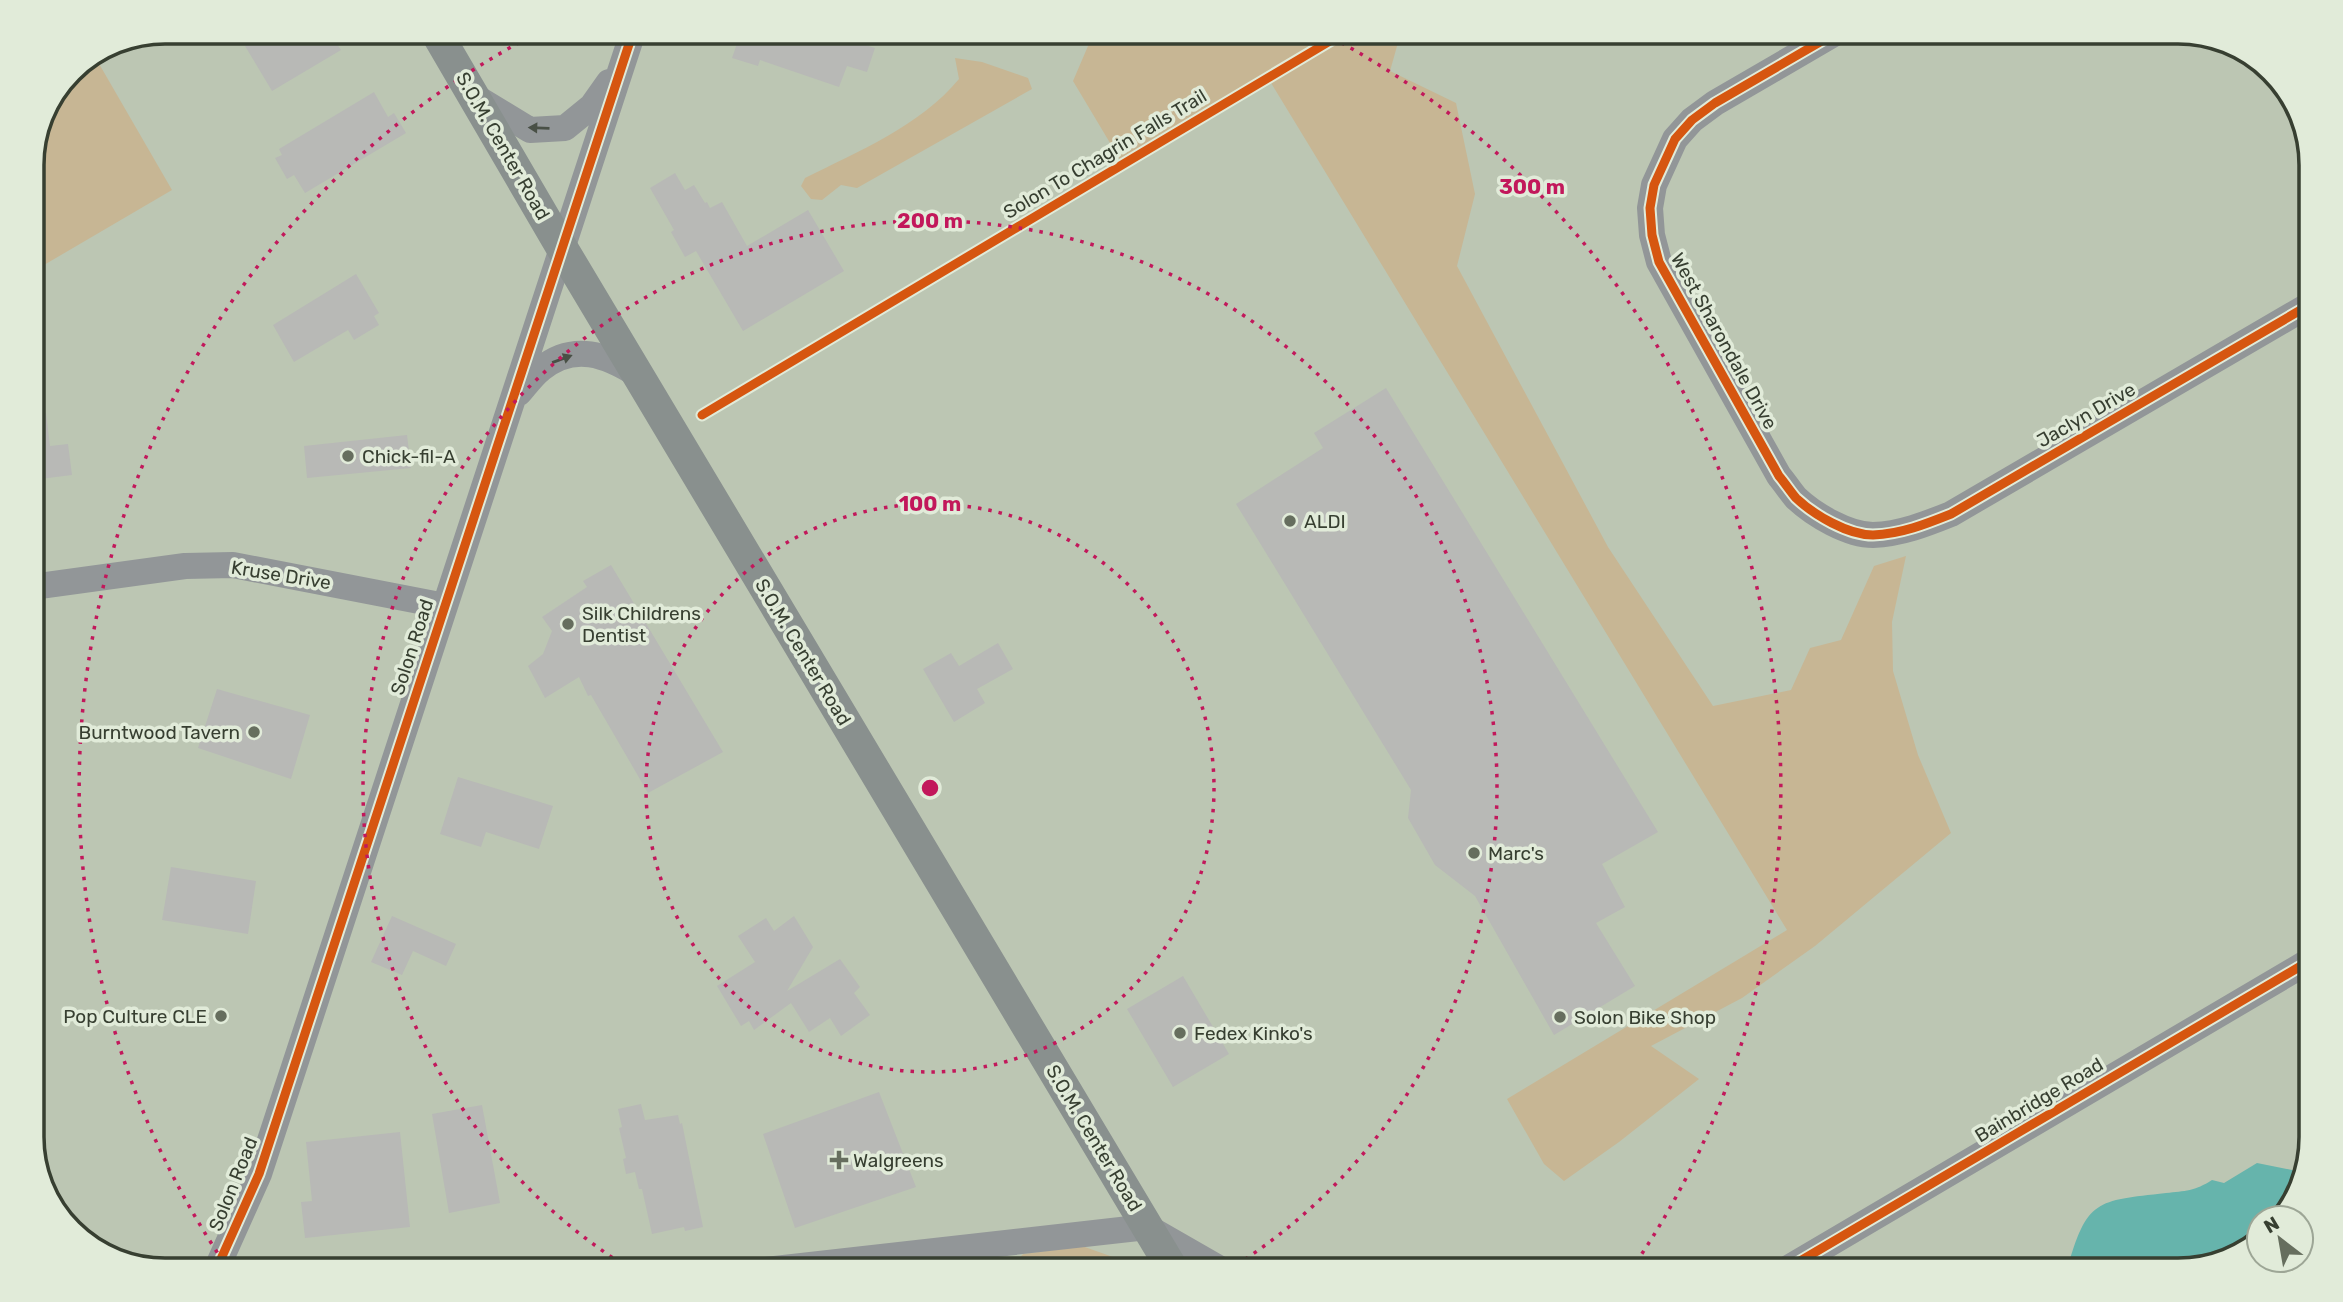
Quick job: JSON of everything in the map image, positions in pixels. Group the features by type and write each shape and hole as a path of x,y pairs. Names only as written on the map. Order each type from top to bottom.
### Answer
{"main road":[{"name":"S.O.M. Center Road","path":"443,44 1166,1258"}],"street":[{"name":"Solon Road","path":"221,1258 258,1174 629,44"},
{"name":"West Sharondale Drive","path":"1817,44 1716,103 1692,120 1675,139 1654,186 1650,208 1652,235 1659,262 1779,476 1797,498 1815,512 1850,530 1871,535"},
{"path":"473,96 530,130 565,128 592,106 624,60"},
{"name":"Jaclyn Drive","path":"1871,535 1899,532 1951,514 2299,311"},
{"path":"511,402 542,368 564,356 589,353 614,360 638,374"},
{"name":"Kruse Drive","path":"44,585 186,566 233,565 444,606"},
{"name":"Bainbridge Road","path":"1805,1258 2299,967"},
{"path":"872,1258 1147,1227 1201,1258"}],"shaded area":[{"path":"1089,44 1398,44 1390,71 1456,103 1475,194 1457,266 1608,547 1713,706 1791,690 1810,648 1841,640 1874,566 1906,556 1892,622 1893,671 1918,755 1951,833 1815,946 1742,998 1651,1046 1699,1079 1564,1181 1544,1164 1507,1099 1787,930 1268,78 1122,163 1073,81"},
{"path":"955,58 982,62 1028,78 1032,89 857,188 841,185 822,200 811,199 801,186 805,178 888,136 926,110 959,79"},
{"path":"98,64 172,190 44,265 46,142 53,119 64,98 79,79"},
{"path":"1082,1246 1115,1258 1019,1258 1023,1254"}],"water":[{"path":"2257,1163 2294,1170 2279,1204 2245,1204 2245,1238 2224,1249 2178,1258 2071,1258 2081,1229 2098,1208 2124,1198 2190,1190 2212,1180 2224,1183"}],"building":[{"path":"337,44 341,50 272,91 245,46"},
{"path":"737,44 862,44 875,48 867,72 847,66 839,87 760,60 758,66 732,58"},
{"path":"374,92 388,117 394,113 406,133 305,193 294,175 287,179 275,158 282,155 279,149"},
{"path":"675,173 685,190 694,185 710,208 722,202 747,246 808,210 844,271 743,331 696,251 685,257 671,232 674,230 650,188"},
{"path":"356,274 379,313 374,316 379,325 354,340 348,330 294,362 273,325"},
{"path":"1386,388 1658,832 1602,864 1625,907 1596,923 1635,986 1554,1035 1475,896 1435,865 1408,818 1411,790 1236,504 1323,448 1314,433"},
{"path":"44,413 50,446 68,444 72,475 44,478"},
{"path":"407,435 411,468 307,478 304,446"},
{"path":"611,565 723,752 648,793 579,677 545,698 528,666 543,654 552,631 542,617 587,587 583,581"},
{"path":"998,643 1013,669 977,689 985,703 954,722 923,669 951,653 959,666"},
{"name":"Burntwood Tavern","path":"217,689 310,715 291,779 198,748"},
{"path":"458,777 553,806 539,849 486,832 481,847 440,834"},
{"path":"171,867 256,881 248,934 162,920"},
{"path":"392,916 456,944 446,966 413,951 402,975 371,962"},
{"path":"794,916 813,947 787,991 840,959 860,987 854,993 870,1015 841,1036 830,1018 809,1032 791,1003 754,1030 749,1021 741,1026 717,986 755,962 738,936 766,918 774,931"},
{"path":"1183,976 1229,1054 1173,1087 1127,1009"},
{"name":"Walgreens","path":"879,1092 916,1187 795,1228 763,1134"},
{"path":"641,1104 645,1120 678,1115 680,1124 682,1123 703,1227 685,1231 684,1227 652,1234 642,1189 639,1189 635,1172 626,1174 623,1159 626,1158 619,1128 622,1127 618,1109"},
{"path":"482,1105 500,1203 449,1213 432,1114"},
{"path":"400,1132 410,1227 305,1238 301,1202 312,1201 306,1142"}],"cycle path":[{"path":"221,1258 259,1174 629,44"},
{"name":"Solon To Chagrin Falls Trail","path":"702,415 1325,44"},
{"path":"1816,44 1715,103 1692,120 1675,139 1654,185 1650,208 1652,235 1659,262 1779,476 1796,498 1822,517 1853,532 1873,535 1903,531 1951,514 2299,311"},
{"path":"1805,1258 2299,967"}],"place":[{"name":"Chick-fil-A","path":"348,456"},
{"name":"ALDI","path":"1290,521"},
{"name":"Silk Childrens Dentist","path":"568,624"},
{"name":"Burntwood Tavern","path":"254,732"},
{"name":"Marc's","path":"1474,853"},
{"name":"Pop Culture CLE","path":"221,1016"},
{"name":"Solon Bike Shop","path":"1560,1017"},
{"name":"Fedex Kinko's","path":"1180,1033"},
{"name":"Walgreens","path":"839,1160"}]}
